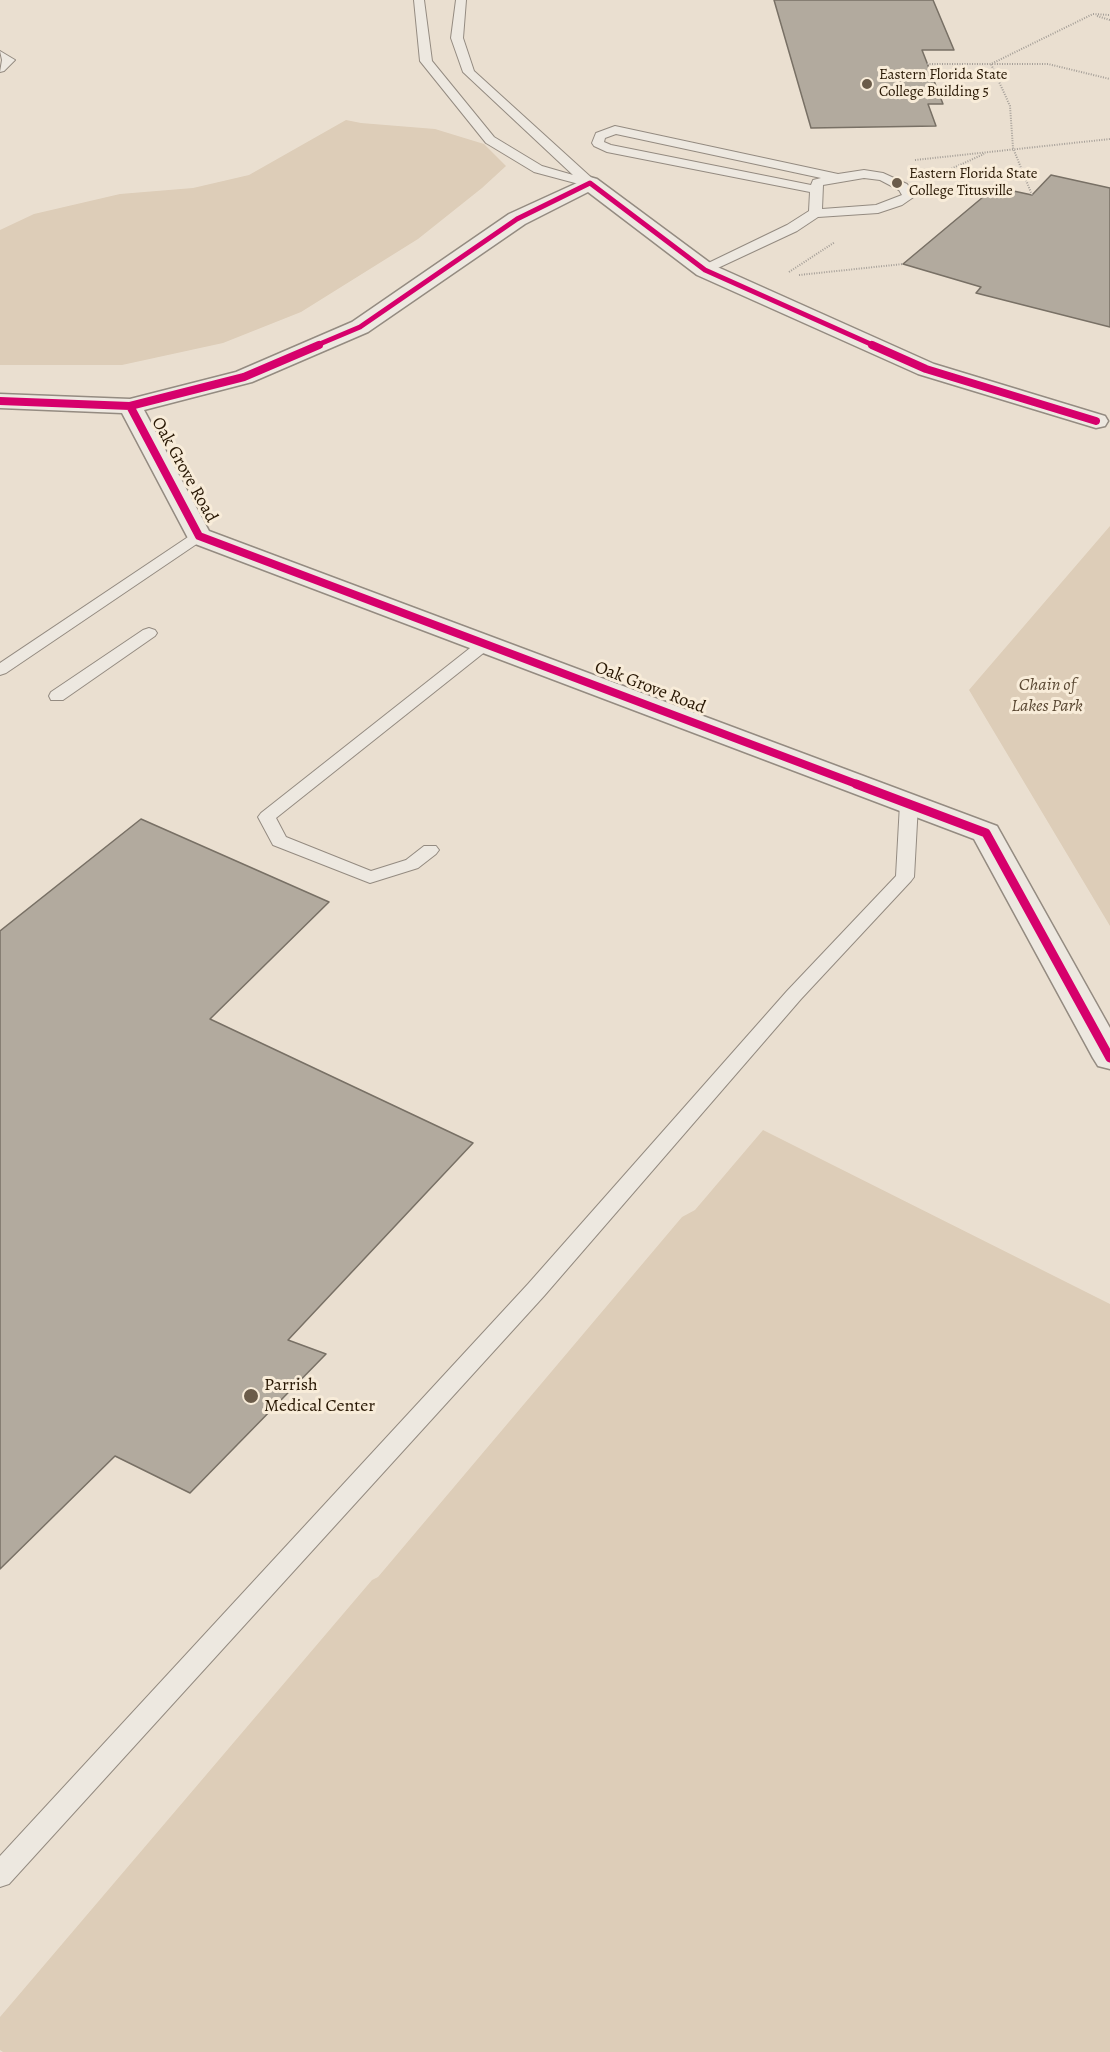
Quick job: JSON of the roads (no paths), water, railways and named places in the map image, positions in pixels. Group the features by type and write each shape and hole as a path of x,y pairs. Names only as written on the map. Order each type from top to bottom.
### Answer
{"street":[{"path":"590,183 705,270 926,369 1096,422"},
{"name":"Oak Grove Road","path":"0,401 130,406 244,377 360,327 517,219 590,183"},
{"name":"Oak Grove Road","path":"130,406 200,536 986,833 1110,1058"}],"lane":[{"path":"419,0 426,61 490,140 538,169 590,183"},
{"path":"460,0 457,38 469,72 590,183"},
{"path":"0,54 9,60 0,69"},
{"path":"817,190 607,148 598,143 600,136 615,130 838,178"},
{"path":"705,270 792,228 815,213 878,209 909,196 903,187 884,177 864,174 838,178 818,183 815,213"},
{"path":"0,670 200,536"},
{"path":"57,696 148,633"},
{"path":"430,850 412,864 370,877 279,841 267,817 485,644"},
{"path":"0,1875 536,1290 794,995 905,877 909,804"}],"place":[{"name":"Eastern Florida State College Building 5","path":"867,84"},
{"name":"Eastern Florida State College Titusville","path":"897,183"},
{"name":"Parrish Medical Center","path":"251,1396"}],"park label":[{"name":"Chain of Lakes Park","path":"1047,696"}]}
